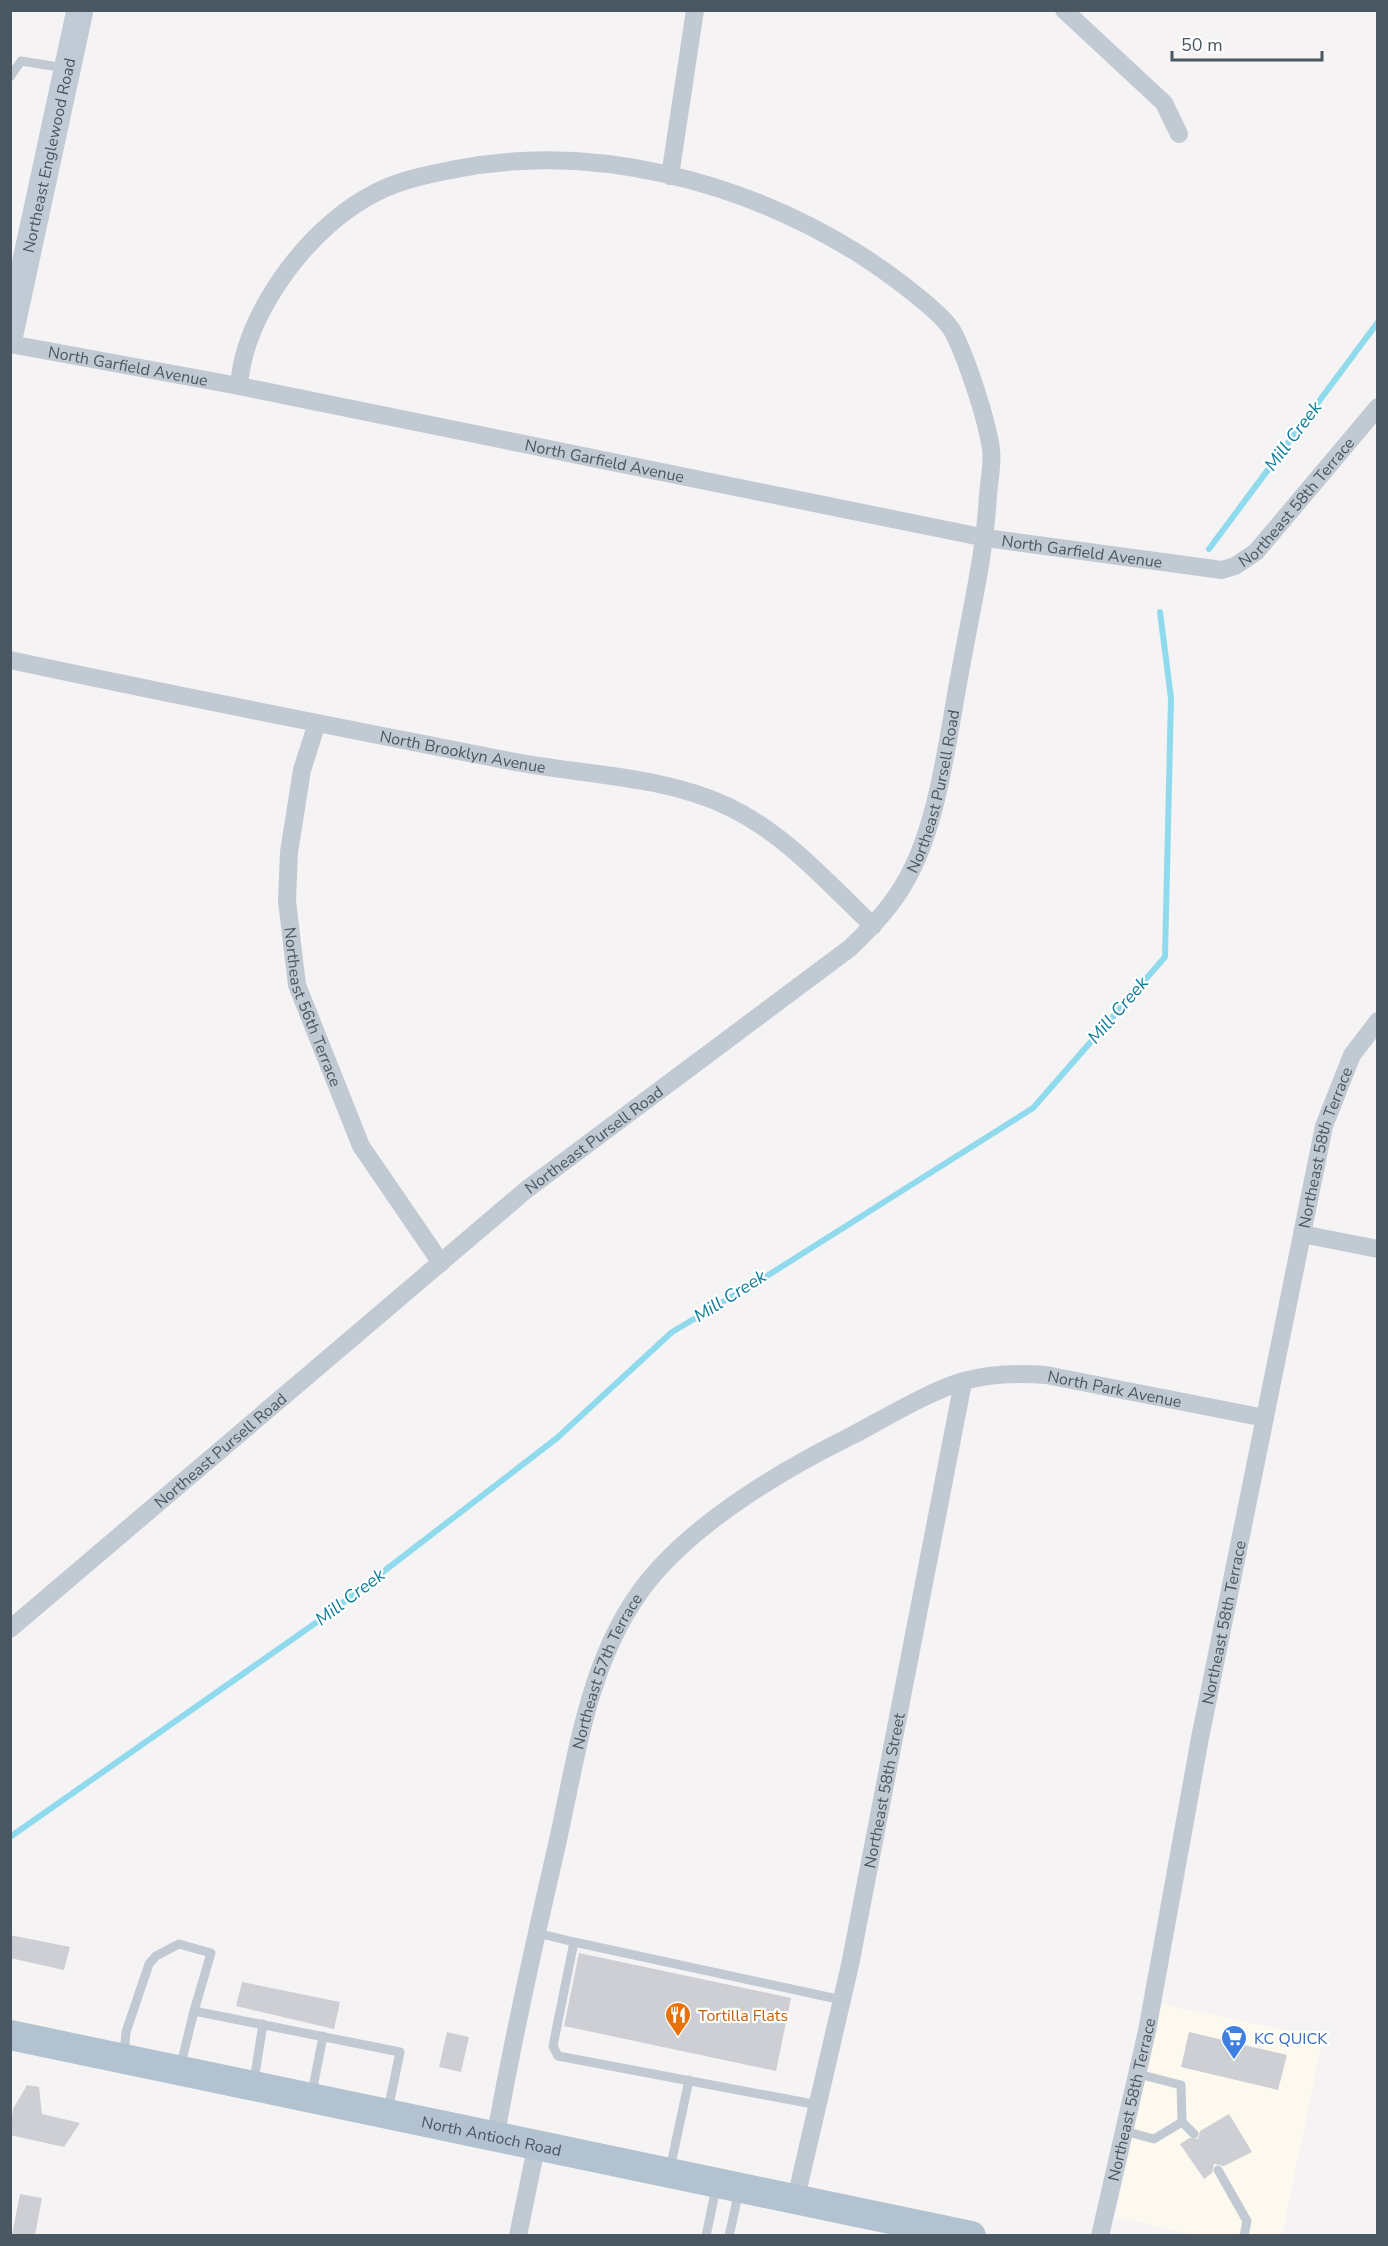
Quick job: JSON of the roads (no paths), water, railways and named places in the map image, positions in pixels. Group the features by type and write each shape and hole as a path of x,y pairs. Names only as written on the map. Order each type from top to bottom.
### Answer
{"main road":[{"name":"Northeast Englewood Road","path":"12,317 80,10"},
{"name":"North Antioch Road","path":"10,2035 496,2134 971,2235"}],"street":[{"path":"670,176 695,10"},
{"path":"1064,10 1164,103 1179,134"},
{"name":"Northeast Pursell Road","path":"10,1629 526,1190 850,948 873,926 905,883 923,845 944,761 986,538 991,450 973,384 952,328 885,272 828,235 777,209 722,189 670,176 574,161 526,160 477,165 440,172 379,190 341,216 318,236 279,282 250,336 240,365 239,386"},
{"name":"North Garfield Avenue","path":"10,344 239,386 986,538 1199,568"},
{"name":"Northeast 58th Terrace","path":"1199,568 1222,570 1235,566 1256,552 1377,407"},
{"name":"North Brooklyn Avenue","path":"10,660 317,723 523,763 671,787 699,795 736,811 778,837 873,926"},
{"name":"Northeast 56th Terrace","path":"317,723 302,770 289,852 287,901 297,985 361,1146 441,1263"},
{"name":"Northeast 58th Terrace","path":"1100,2235 1138,2074 1200,1738 1324,1126 1352,1055 1377,1021"},
{"path":"1302,1234 1377,1249"},
{"name":"North Park Avenue","path":"963,1382 1017,1373 1046,1375 1264,1418"},
{"name":"Northeast 57th Terrace","path":"496,2134 514,2033 537,1934 601,1664 614,1635 647,1582 691,1537 804,1460 963,1382"},
{"name":"Northeast 58th Street","path":"796,2198 842,2000 963,1382"},
{"path":"518,2235 537,2143"}],"lane":[{"path":"10,77 21,61 68,69"},
{"path":"537,1934 842,2000"},
{"path":"574,1942 554,2046 558,2056 818,2104"},
{"path":"124,2058 126,2032 149,1964 161,1953 179,1944 211,1953 179,2070"},
{"path":"194,2011 400,2052 388,2113"},
{"path":"253,2085 263,2024"},
{"path":"311,2098 323,2036"},
{"path":"1138,2074 1181,2085 1182,2122 1194,2134"},
{"path":"669,2172 689,2080"},
{"path":"1124,2132 1154,2139 1182,2122"},
{"path":"1218,2170 1247,2221 1244,2235"},
{"path":"706,2235 728,2185"},
{"path":"728,2185 729,2235"}],"waterway":[{"name":"Mill Creek","path":"1209,549 1378,322"},
{"name":"Mill Creek","path":"10,1837 327,1615 557,1438 672,1332 770,1274 1033,1108 1165,957 1171,698 1160,612"}],"place":[{"name":"Tortilla Flats","path":"678,2038"},
{"name":"KC QUICK","path":"1234,2061"}]}
